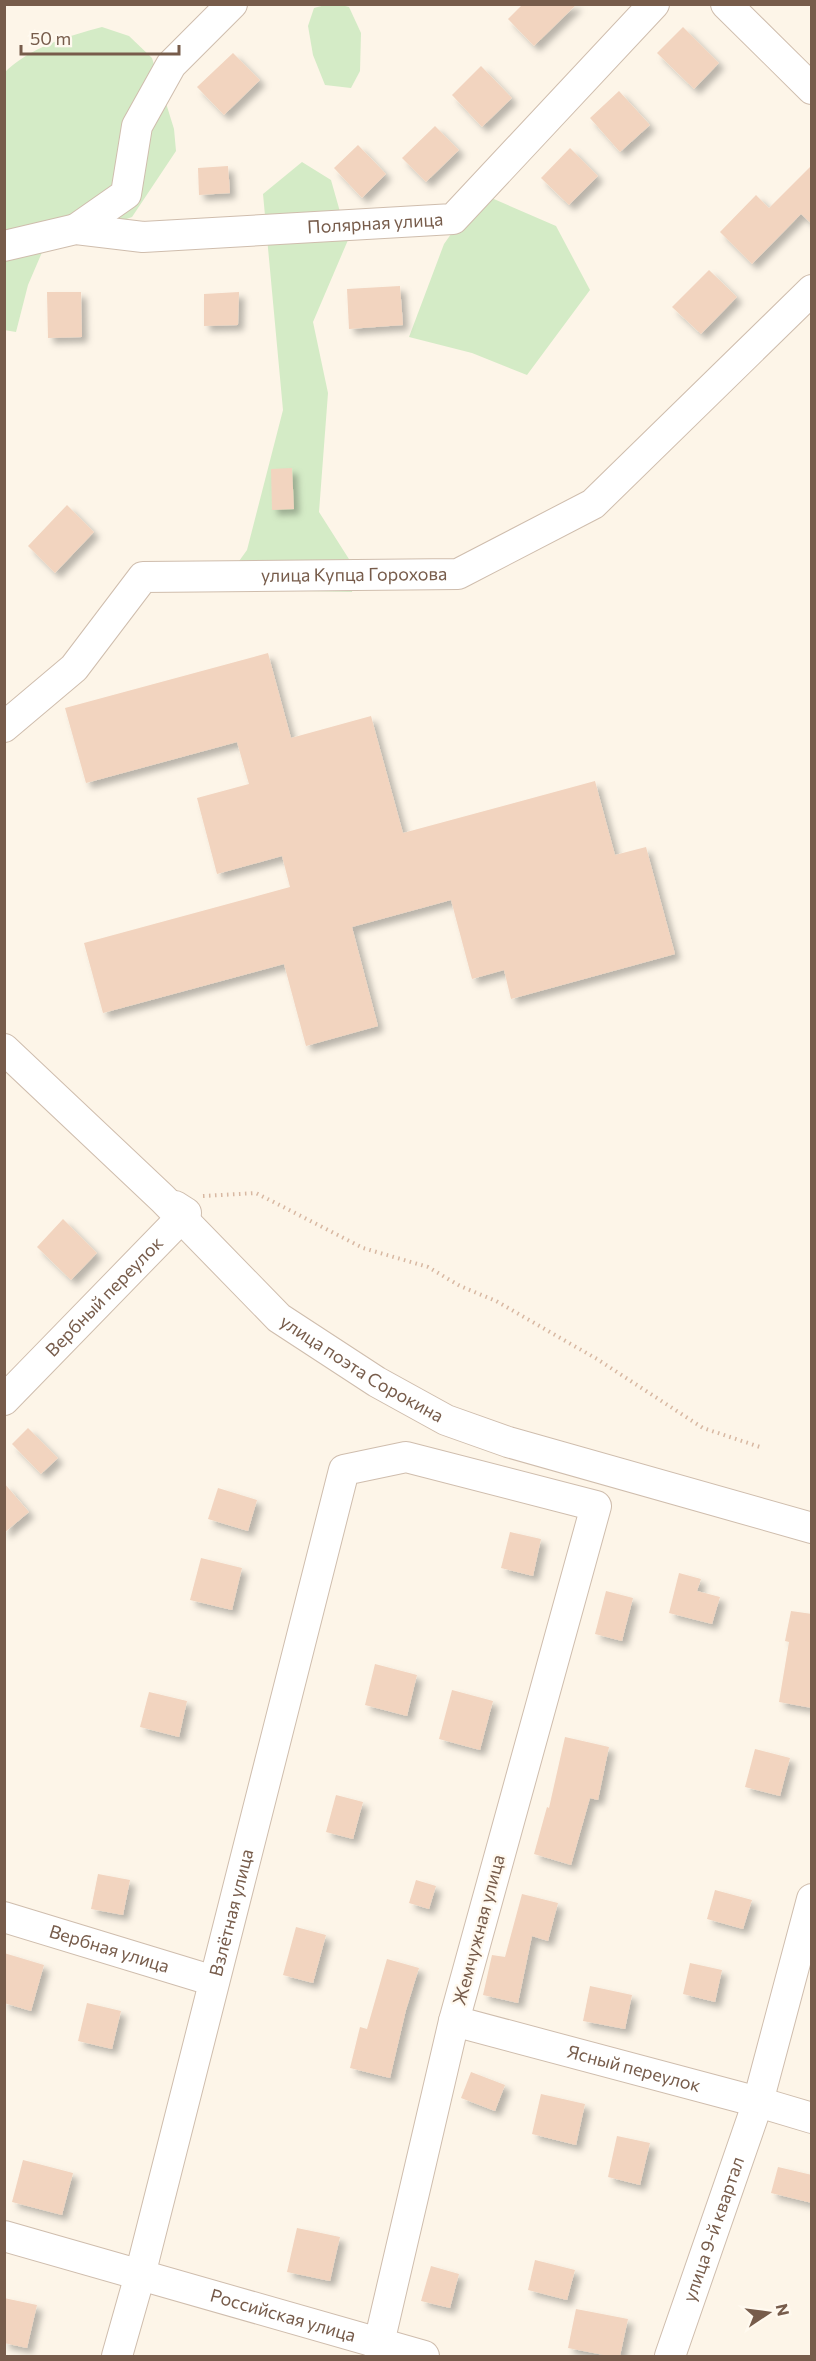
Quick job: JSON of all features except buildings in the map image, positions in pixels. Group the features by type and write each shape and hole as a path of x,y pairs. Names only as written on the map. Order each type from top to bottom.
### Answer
{"street":[{"path":"76,229 126,194 137,126 165,75 171,65 232,4"},
{"name":"Полярная улица","path":"4,246 76,229 143,237 453,219 654,4"},
{"path":"726,4 812,89"},
{"name":"улица Купца Горохова","path":"4,727 74,668 142,577 458,574 592,504 812,290"},
{"name":"улица поэта Сорокина","path":"4,1049 163,1198 279,1318 377,1382 446,1420 508,1442 812,1528"},
{"name":"Вербный переулок","path":"4,1400 186,1213 163,1198"},
{"name":"Взлётная улица","path":"117,2356 140,2275 344,1470 406,1457 596,1506"},
{"name":"Жемчужная улица","path":"379,2350 454,2022 596,1506"},
{"name":"улица 9-й квартал","path":"670,2356 758,2102 812,1899"},
{"name":"Вербная улица","path":"4,1917 214,1981"},
{"name":"Ясный переулок","path":"454,2022 812,2118"},
{"name":"Российская улица","path":"4,2236 140,2275 379,2350 424,2356"}],"path":[{"path":"163,1198 256,1193 363,1248 428,1267 460,1286 496,1301 597,1359 703,1428 763,1448"}],"green space":[{"path":"329,4 349,7 361,33 360,71 351,88 325,85 313,55 308,26 314,8"},
{"path":"102,27 129,36 152,58 174,129 176,151 132,217 46,243 28,285 16,332 4,330 4,73 37,50"},
{"path":"302,162 331,180 348,240 313,322 328,393 319,512 354,567 352,592 219,589 247,550 283,410 263,194"},
{"path":"480,193 556,226 590,290 527,375 472,353 409,337 444,244"}]}
